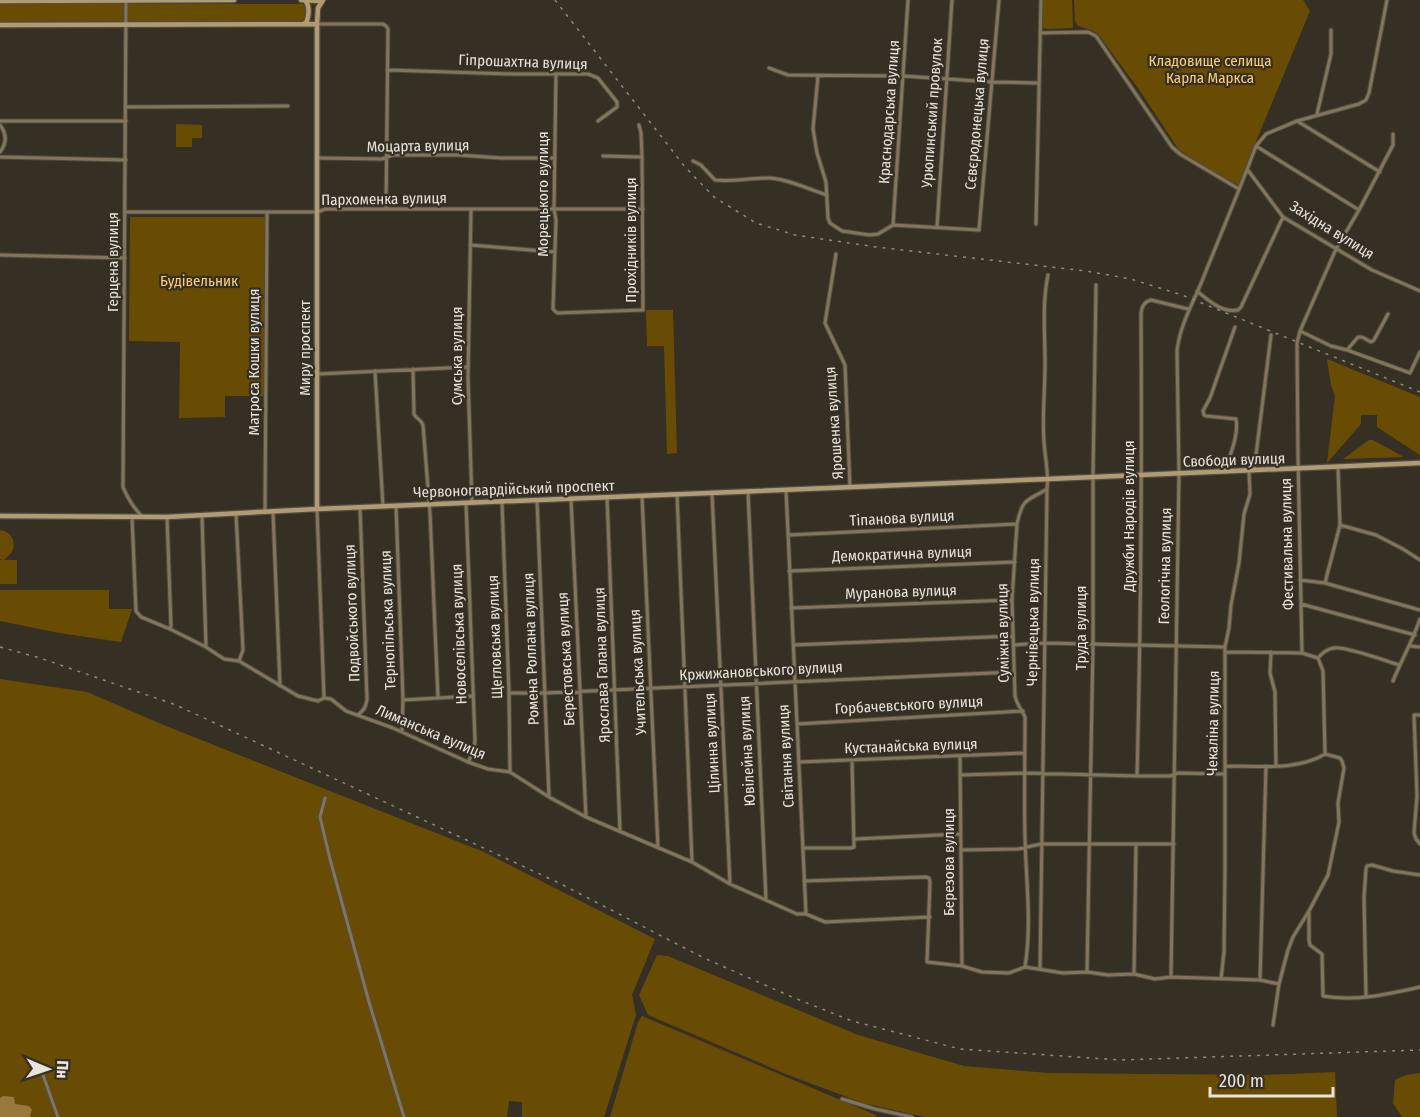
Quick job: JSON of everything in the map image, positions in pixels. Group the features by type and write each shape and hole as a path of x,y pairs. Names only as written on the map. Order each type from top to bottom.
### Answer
{"main road":[{"path":"0,1 234,0"},
{"path":"303,0 322,0"},
{"path":"303,0 308,3 309,9 307,21 304,24"},
{"name":"Миру проспект","path":"317,509 317,24 318,8 322,0"},
{"path":"0,25 317,24"},
{"name":"Свободи вулиця","path":"1029,480 1420,463"},
{"name":"Червоногвардійський проспект","path":"0,516 201,516 317,509 1029,480"}],"street":[{"name":"Герцена вулиця","path":"126,0 123,487 127,498 143,517"},
{"name":"Краснодарська вулиця","path":"893,225 908,0"},
{"name":"Урюпинський провулок","path":"937,227 951,0"},
{"name":"Сєвєродонецька вулиця","path":"937,227 979,229 999,0"},
{"path":"1036,224 1041,0"},
{"path":"1359,210 1256,146 1266,134 1297,120 1359,104 1366,100 1387,0"},
{"path":"317,24 383,24 388,29 386,208"},
{"path":"1317,114 1331,54 1331,30"},
{"path":"1040,33 1088,32 1096,36 1172,147 1239,189"},
{"path":"769,68 788,75 903,76 1039,83"},
{"name":"Гіпрошахтна вулиця","path":"387,70 588,74 598,78 618,104 598,121"},
{"name":"Морецького вулиця","path":"556,74 554,209 556,220 553,309 557,313"},
{"path":"818,76 813,129 817,153 826,182 830,223 842,231 870,235 878,234 893,225 937,227"},
{"path":"127,107 288,106"},
{"path":"1297,120 1380,172"},
{"path":"0,152 6,140 0,123 126,122"},
{"path":"639,125 642,157"},
{"name":"Фестивальна вулиця","path":"1302,653 1297,346 1300,331 1336,249 1393,145 1393,134"},
{"name":"Геологічна вулиця","path":"1171,977 1179,474 1177,351 1181,326 1256,146"},
{"name":"Моцарта вулиця","path":"317,158 382,159 393,155 555,158"},
{"name":"Прохідників вулиця","path":"557,313 643,310 642,157 603,156"},
{"path":"0,157 126,160"},
{"path":"693,160 715,180 770,178 827,195"},
{"name":"Західна вулиця","path":"1247,169 1283,217 1372,270 1420,291"},
{"name":"Пархоменка вулиця","path":"125,212 267,213 386,208 643,209"},
{"name":"Сумська вулиця","path":"471,209 468,367 472,503"},
{"name":"Матроса Кошки вулиця","path":"265,512 267,213"},
{"path":"1197,291 1218,307 1238,310 1283,217"},
{"path":"470,245 555,252"},
{"name":"Ярошенка вулиця","path":"836,254 825,323 845,365 850,487"},
{"path":"0,255 125,258"},
{"name":"Чернівецька вулиця","path":"1040,969 1048,479 1044,444 1045,292 1048,275"},
{"name":"Труда вулиця","path":"1087,972 1096,285"},
{"name":"Дружби Народів вулиця","path":"1137,776 1141,645 1142,306 1151,300 1189,309"},
{"path":"1347,350 1358,337 1371,342 1374,340 1388,314"},
{"path":"1225,472 1235,437 1236,419 1206,416 1203,415 1203,411 1210,398 1235,327"},
{"path":"1300,331 1331,346 1410,373 1420,352"},
{"name":"Чекаліна вулиця","path":"1221,979 1224,952 1226,649 1271,335"},
{"path":"317,374 468,367"},
{"path":"413,369 414,414 423,424 430,513 438,698"},
{"path":"375,371 383,507"},
{"path":"1325,583 1341,525 1338,468"},
{"path":"1017,524 1023,504 1047,489"},
{"name":"Світання вулиця","path":"786,490 806,914"},
{"name":"Ювілейна вулиця","path":"748,492 766,901"},
{"name":"Цілинна вулиця","path":"712,493 730,884"},
{"path":"677,494 692,862"},
{"name":"Учительська вулиця","path":"642,496 658,848"},
{"name":"Ярослава Галана вулиця","path":"607,497 620,831"},
{"name":"Берестовська вулиця","path":"571,499 586,817"},
{"name":"Ромена Роллана вулиця","path":"537,500 549,797"},
{"name":"Щегловська вулиця","path":"502,502 510,772"},
{"name":"Новоселівська вулиця","path":"466,503 474,751 468,762"},
{"name":"Тернопільська вулиця","path":"396,506 403,700 402,732"},
{"name":"Подвойського вулиця","path":"358,715 364,710 367,699 360,508"},
{"name":"Миру проспект","path":"317,509 324,698"},
{"path":"273,512 280,686"},
{"path":"236,514 243,650 239,661"},
{"path":"201,516 206,647"},
{"name":"Лиманська вулиця","path":"132,517 136,611 141,617 206,647 224,660 239,661 298,696 318,700 331,699 346,711 402,732 468,762 488,769 510,772 586,817 692,862 766,901 797,914 806,914"},
{"path":"167,517 170,629"},
{"name":"Тіпанова вулиця","path":"788,535 1017,524"},
{"name":"Суміжна вулиця","path":"1017,524 1012,600 1017,703 1025,717 1024,773 1029,908 1025,967"},
{"path":"1341,525 1376,535 1420,560"},
{"name":"Демократична вулиця","path":"789,571 1015,562"},
{"path":"1300,580 1325,583 1420,610"},
{"name":"Муранова вулиця","path":"791,608 1012,600"},
{"path":"1301,604 1414,635"},
{"path":"1394,681 1420,619"},
{"path":"793,645 1013,636"},
{"path":"1014,645 1044,643 1176,646 1302,653 1318,658"},
{"path":"1410,646 1420,647"},
{"path":"1318,658 1329,649 1341,647 1399,665"},
{"path":"1271,652 1270,672 1275,692 1276,766"},
{"path":"1318,658 1323,671 1325,754"},
{"name":"Кржижановського вулиця","path":"509,693 1014,672"},
{"path":"403,700 473,696"},
{"name":"Горбачевського вулиця","path":"796,724 1023,711"},
{"path":"1420,714 1414,715 1418,796 1414,833 1420,844"},
{"name":"Кустанайська вулиця","path":"799,762 1025,753"},
{"path":"1226,766 1284,766 1314,760 1325,754 1340,758 1344,768 1338,803 1339,822 1328,875 1288,950 1279,984 1273,1025"},
{"name":"Березова вулиця","path":"960,757 962,966"},
{"path":"803,848 851,848 855,844 852,760"},
{"path":"1260,980 1266,766"},
{"path":"960,775 1225,774"},
{"path":"325,798 320,817 328,850 369,1002 404,1117"},
{"path":"855,839 961,834"},
{"path":"961,850 1018,849 1041,844 1174,844"},
{"path":"1134,974 1136,844"},
{"path":"1366,997 1364,897 1367,866 1372,865 1420,875"},
{"path":"804,881 929,878 930,918 927,962 962,966 982,972 1009,973 1025,967 1062,974 1087,972 1108,975 1134,974 1155,979 1171,977 1260,980 1279,984"},
{"path":"1309,910 1310,945 1322,954 1323,996 1366,997 1420,987"},
{"path":"806,914 825,922 930,918"},
{"path":"44,1075 58,1117"},
{"path":"842,1098 875,1109 912,1117"}],"green space":[{"path":"1043,0 1072,0 1073,28 1043,28"},
{"name":"Кладовище селища Карла Маркса","path":"1074,0 1303,0 1310,11 1238,185 1179,150 1140,91 1098,34 1078,26 1075,21"},
{"path":"0,4 303,4 306,8 305,18 302,21 0,22"},
{"path":"176,124 202,125 202,138 192,138 192,147 176,147"},
{"name":"Будівельник","path":"130,217 265,217 264,396 225,396 225,417 179,418 180,342 129,341"},
{"path":"646,310 673,310 677,453 667,454 664,346 647,346"},
{"path":"1327,359 1420,397 1420,455 1377,427 1377,415 1361,415 1361,424 1327,463 1335,396"},
{"path":"1369,440 1373,440 1404,457 1343,459"},
{"path":"0,530 12,538 13,549 4,560 17,560 17,584 0,584 0,560 3,560 0,559"},
{"path":"0,590 109,590 109,609 132,609 121,642 0,621"},
{"path":"0,679 87,692 166,726 484,852 655,939 632,995 636,1015 604,1117 522,1117 522,1102 509,1101 507,1117 0,1117"},
{"path":"657,955 668,956 858,1035 964,1066 1048,1073 1265,1075 1335,1072 1337,1117 925,1117 863,1103 786,1074 648,1015 639,995"},
{"path":"642,1016 876,1115 875,1117 610,1117 638,1022"},
{"path":"1420,1073 1420,1117 1402,1117 1393,1103 1395,1080 1406,1075"}],"shaded area":[{"path":"14,1097 15,1104 29,1106 32,1110 31,1117 0,1117 0,1098"}],"railway":[{"path":"555,0 685,167 714,197 756,223 795,235 876,247 1086,271 1131,279 1182,295 1420,392"},
{"path":"0,647 40,658 176,705 559,883 704,958 852,1021 960,1049 1120,1060 1420,1050"}]}
